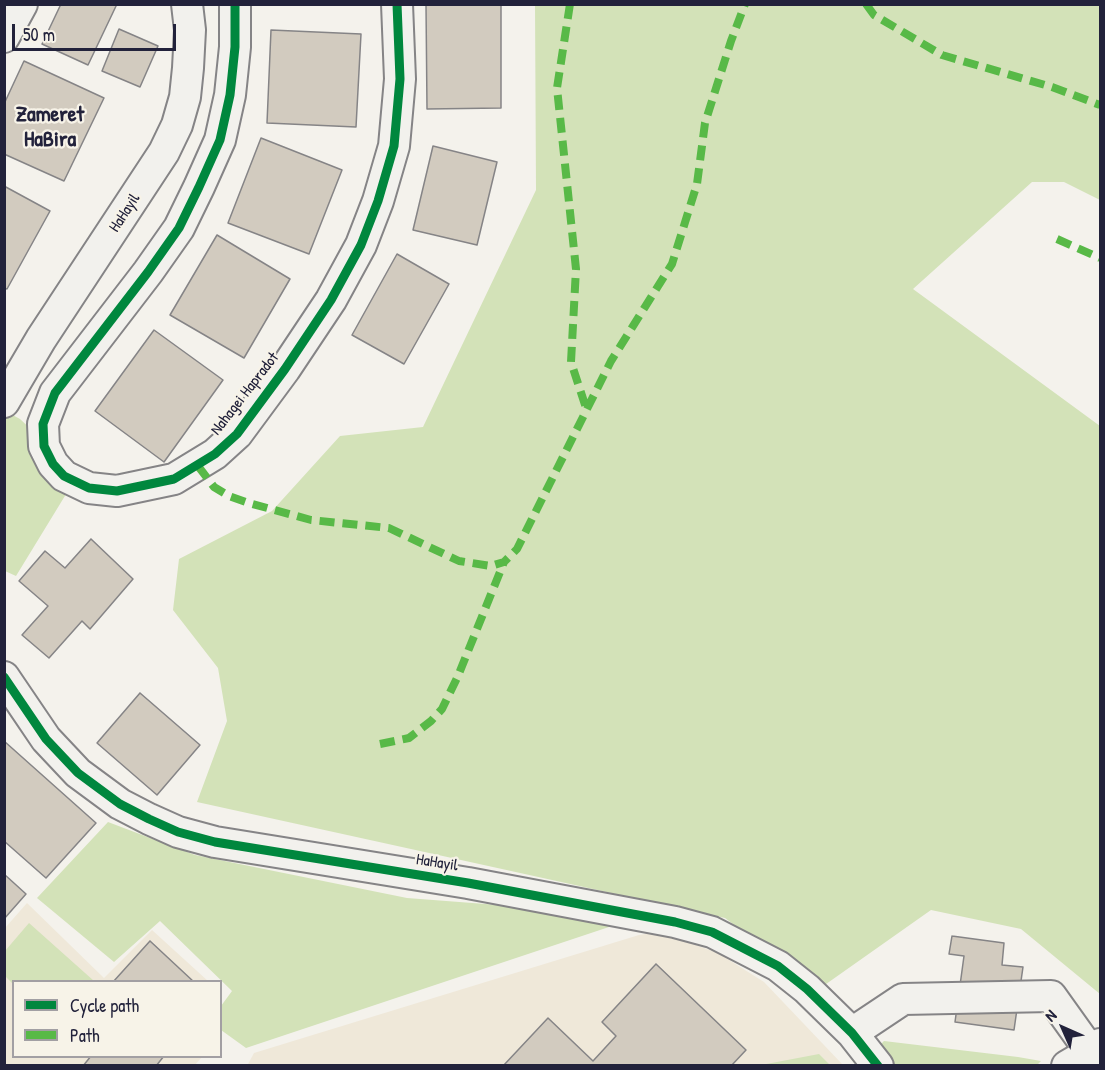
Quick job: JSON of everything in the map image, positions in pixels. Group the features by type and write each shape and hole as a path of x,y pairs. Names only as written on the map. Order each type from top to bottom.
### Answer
{"street":[{"path":"4,37 22,4"},
{"name":"HaHayil","path":"4,402 41,339 164,152 177,124 185,98 188,68 190,30 187,4"},
{"name":"Nahagei Hapradot","path":"235,4 236,47 230,95 220,140 179,228 55,393 43,424 44,446 53,464 64,476 89,488 117,490 174,479 215,454 237,434 285,369 331,300 360,245 378,201 394,146 399,79 397,4"},
{"path":"41,339 81,360"},
{"name":"HaHayil","path":"4,677 46,739 78,773 120,804 178,832 215,842 468,883 675,922 712,932 778,966 831,1011 878,1065"},
{"path":"852,1033 903,999 1051,996 1085,1057"}],"shaded area":[{"path":"27,903 104,978 152,930 207,980 12,980 12,1058 201,1058 194,1066 5,1066 5,928"},
{"path":"659,932 718,953 764,982 843,1065 247,1066 254,1053 639,935"}],"green space":[{"path":"535,5 1100,5 1100,200 1064,182 1032,182 913,289 1100,426 1100,994 1021,929 931,910 819,989 725,918 197,802 227,721 218,668 173,610 179,559 272,511 340,436 423,427 536,190"},
{"path":"7,412 20,419 36,434 71,486 16,576 5,571 4,417"},
{"path":"108,822 195,855 407,898 642,916 246,1048 222,1031 222,1005 232,991 160,921 114,962 37,898"},
{"path":"29,923 93,980 12,980 12,983 5,976 5,951"},
{"path":"884,1041 1041,1061 1036,1066 895,1065 878,1047"},
{"path":"819,1054 830,1065 761,1065"}],"building":[{"path":"61,4 117,4 88,65 42,44"},
{"path":"501,4 501,108 427,109 426,5"},
{"path":"119,29 158,46 140,87 102,71"},
{"path":"271,30 361,34 356,127 267,123"},
{"path":"24,61 104,98 64,181 4,154 4,104"},
{"path":"261,138 342,170 309,254 228,223"},
{"path":"433,146 497,162 477,245 413,230"},
{"path":"4,186 50,211 7,289 4,288"},
{"path":"217,235 290,279 244,358 170,315"},
{"path":"397,254 449,284 404,364 352,335"},
{"path":"154,330 223,380 164,462 95,411"},
{"path":"91,539 133,579 90,629 82,621 49,658 22,635 48,606 19,581 45,551 65,568"},
{"path":"140,693 200,745 157,795 97,743"},
{"path":"4,741 96,823 46,878 4,841"},
{"path":"4,874 26,894 4,919"},
{"path":"952,936 1004,943 1002,965 1023,967 1014,1030 955,1022 964,956 949,954"},
{"path":"150,941 192,980 115,980"},
{"path":"656,964 746,1050 731,1066 503,1066 548,1018 593,1061 616,1036 602,1022"},
{"path":"89,1058 162,1058 156,1066 83,1066"}],"marked path":[{"path":"570,4 557,88 576,269 571,362 587,411"},
{"path":"198,466 214,487 229,496 249,503 311,520 389,528 459,561 491,566 504,562 517,549 611,361 672,264 697,184 705,123 745,4"},
{"path":"866,4 874,15 942,55 1052,87 1100,105"},
{"path":"1057,239 1100,258"},
{"path":"380,744 409,738 442,709 458,676 504,562"}],"cycle path":[{"path":"235,4 235,47 230,95 220,140 199,187 179,228 55,393 43,424 44,446 53,464 64,476 89,488 117,491 174,479 215,454 237,434 285,369 331,300 361,245 378,201 394,146 400,79 397,4"},
{"path":"4,677 46,739 78,773 120,804 178,832 215,842 468,883 675,922 712,932 778,966 807,989 852,1033 878,1066"}],"district":[{"name":"Zameret HaBira","path":"50,128"}]}
